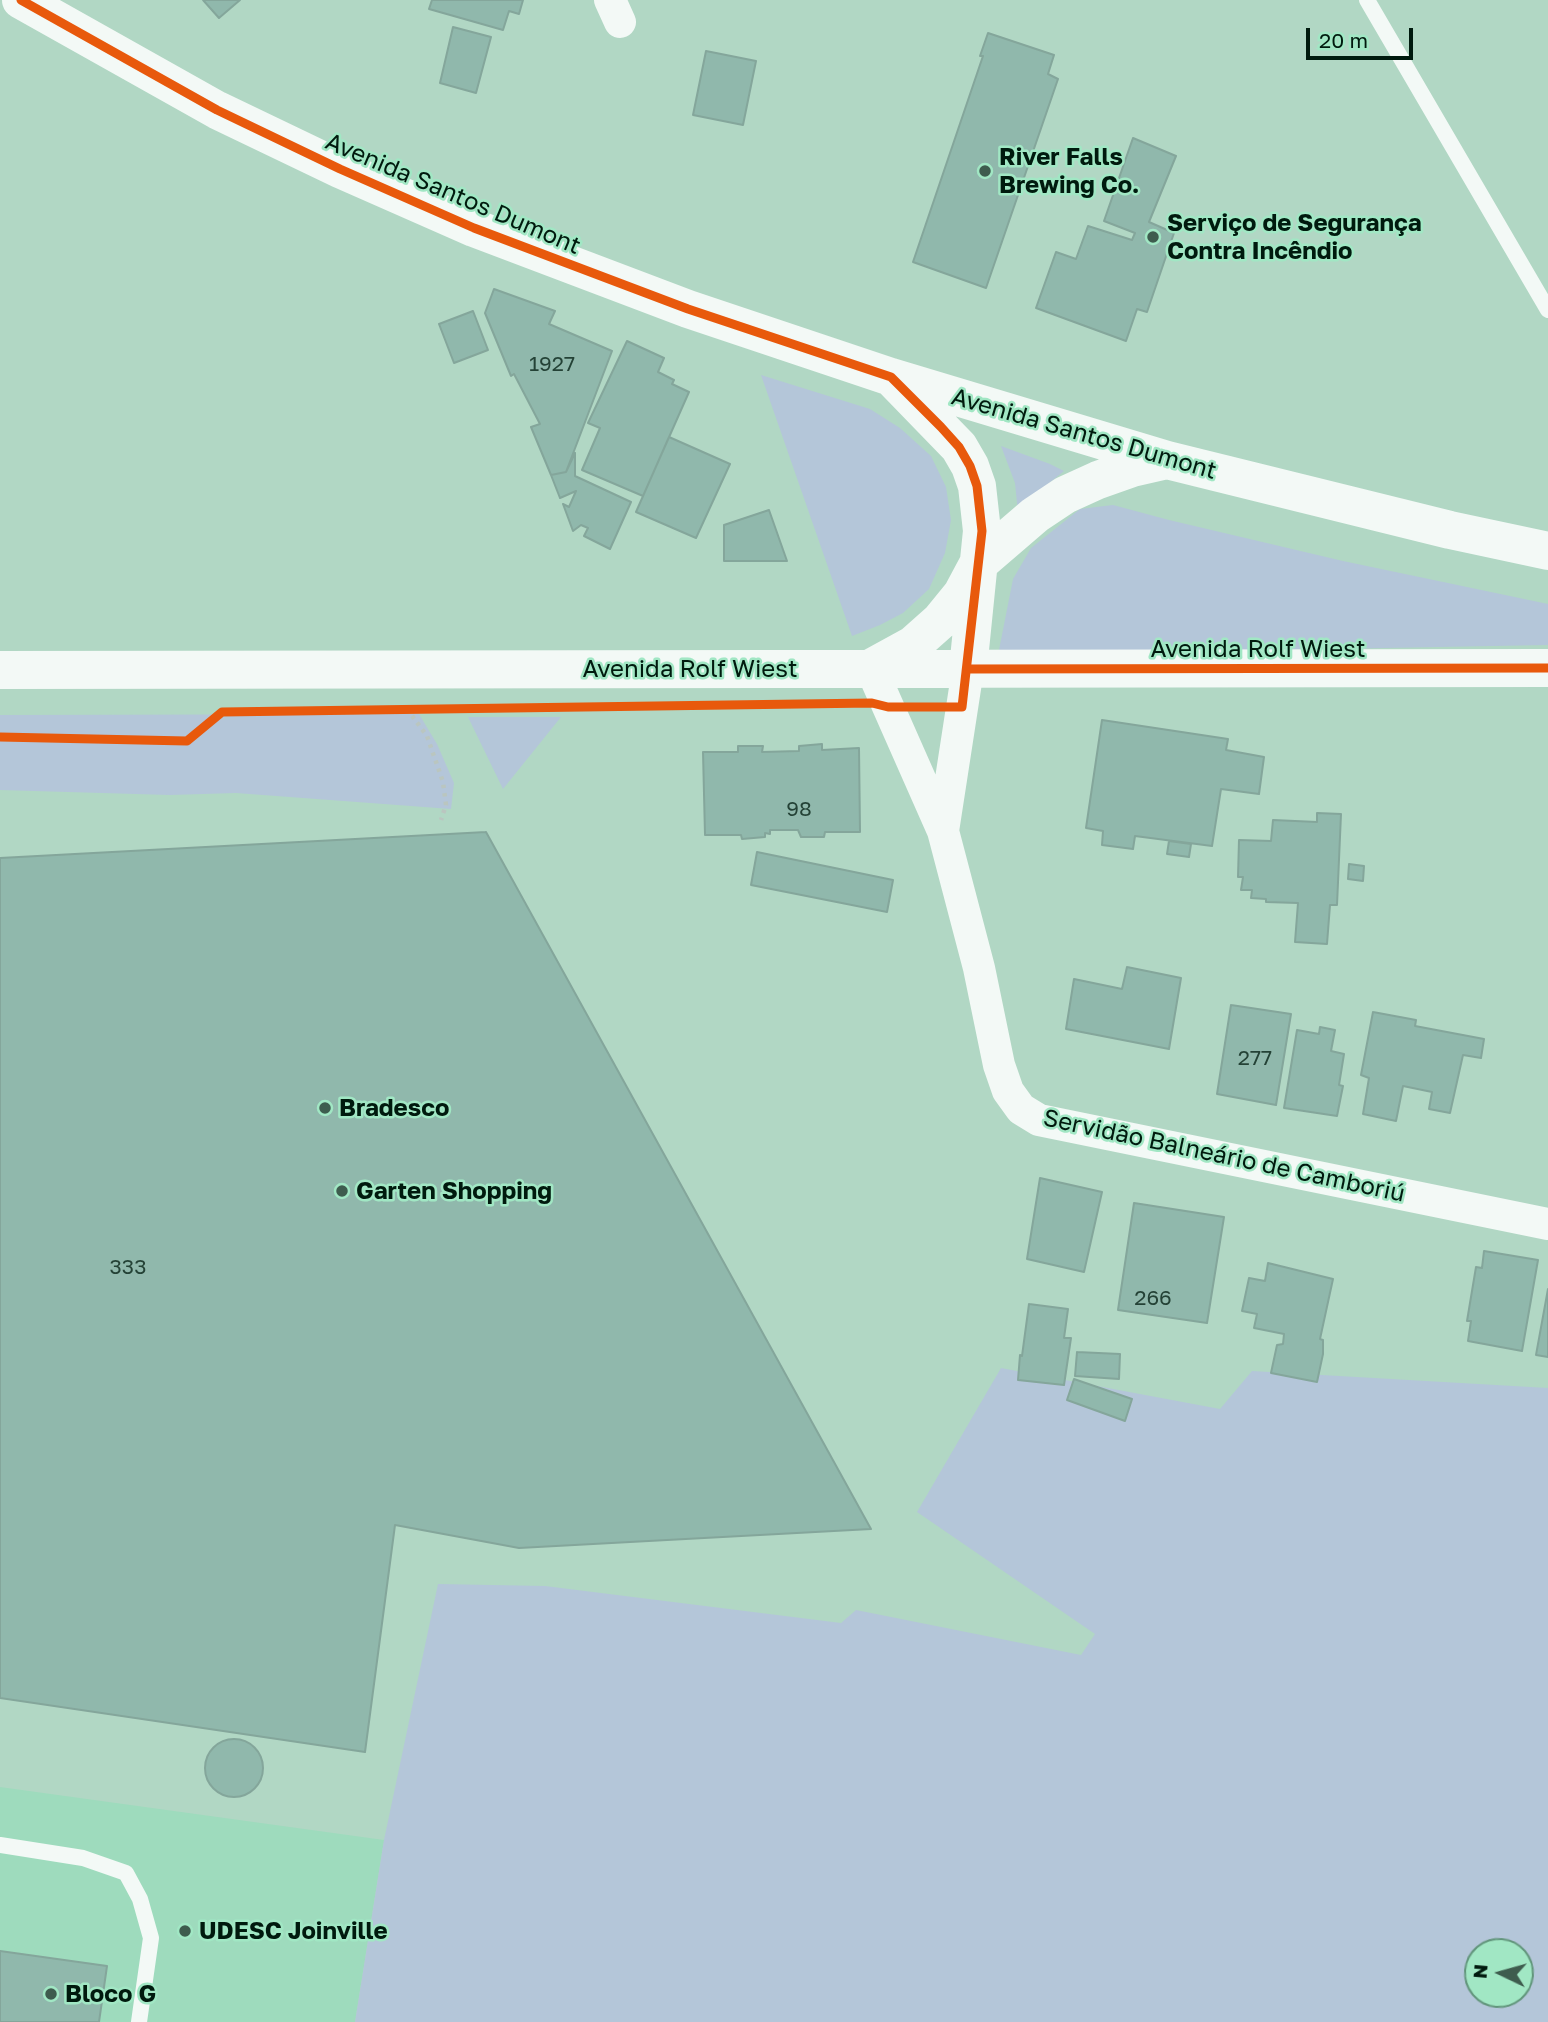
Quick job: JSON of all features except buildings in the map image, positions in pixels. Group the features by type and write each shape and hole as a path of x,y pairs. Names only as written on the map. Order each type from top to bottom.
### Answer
{"main road":[{"name":"Avenida Santos Dumont","path":"21,0 217,110 340,169 474,228 688,309 891,377 1167,460 1450,530 1548,551"},
{"path":"891,377 959,447 977,486 982,531 968,669"},
{"path":"871,668 913,645 940,621 962,594 978,564 1035,515 1065,495 1109,476 1167,460"},
{"name":"Avenida Rolf Wiest","path":"0,670 1547,670"}],"street":[{"name":"Servidão Balneário de Camboriú","path":"871,668 943,831 979,968 999,1065 1008,1091 1021,1110 1039,1120 1548,1224"},
{"name":"Servidão Balneário de Camboriú","path":"943,831 968,669"}],"lane":[{"path":"1367,0 1548,310"},
{"path":"0,1845 83,1858 126,1873 140,1899 151,1938 139,2022"}],"path":[{"path":"407,709 427,736 443,782 446,805 441,820"}],"shaded area":[{"path":"761,375 870,409 900,428 931,456 946,487 951,520 945,553 929,589 903,613 852,636"},
{"path":"1001,446 1064,471 1018,513 1015,483"},
{"path":"1113,505 1343,561 1548,604 1548,645 998,655 1013,579 1031,548 1080,509"},
{"path":"419,714 437,744 454,783 451,809 236,793 170,795 0,790 0,715"},
{"path":"468,717 561,717 503,789"},
{"path":"1001,1368 1220,1409 1252,1371 1548,1388 1548,2022 355,2022 384,1840 438,1584 545,1586 841,1623 856,1610 1081,1655 1095,1634 917,1512"},
{"name":"UDESC Joinville","path":"0,1787 384,1840 355,2022 0,2022"}],"cycle path":[{"path":"0,737 187,741 222,712 872,703 888,707 962,707 982,531 977,486 959,447 891,377 688,309 474,228 340,169 217,110 21,0"},
{"path":"968,669 1548,668"}],"place":[{"name":"River Falls Brewing Co.","path":"985,171"},
{"name":"Serviço de Segurança Contra Incêndio","path":"1153,237"},
{"name":"Bradesco","path":"325,1108"},
{"name":"Garten Shopping","path":"342,1191"},
{"name":"UDESC Joinville","path":"185,1931"},
{"name":"Bloco G","path":"51,1994"}]}
